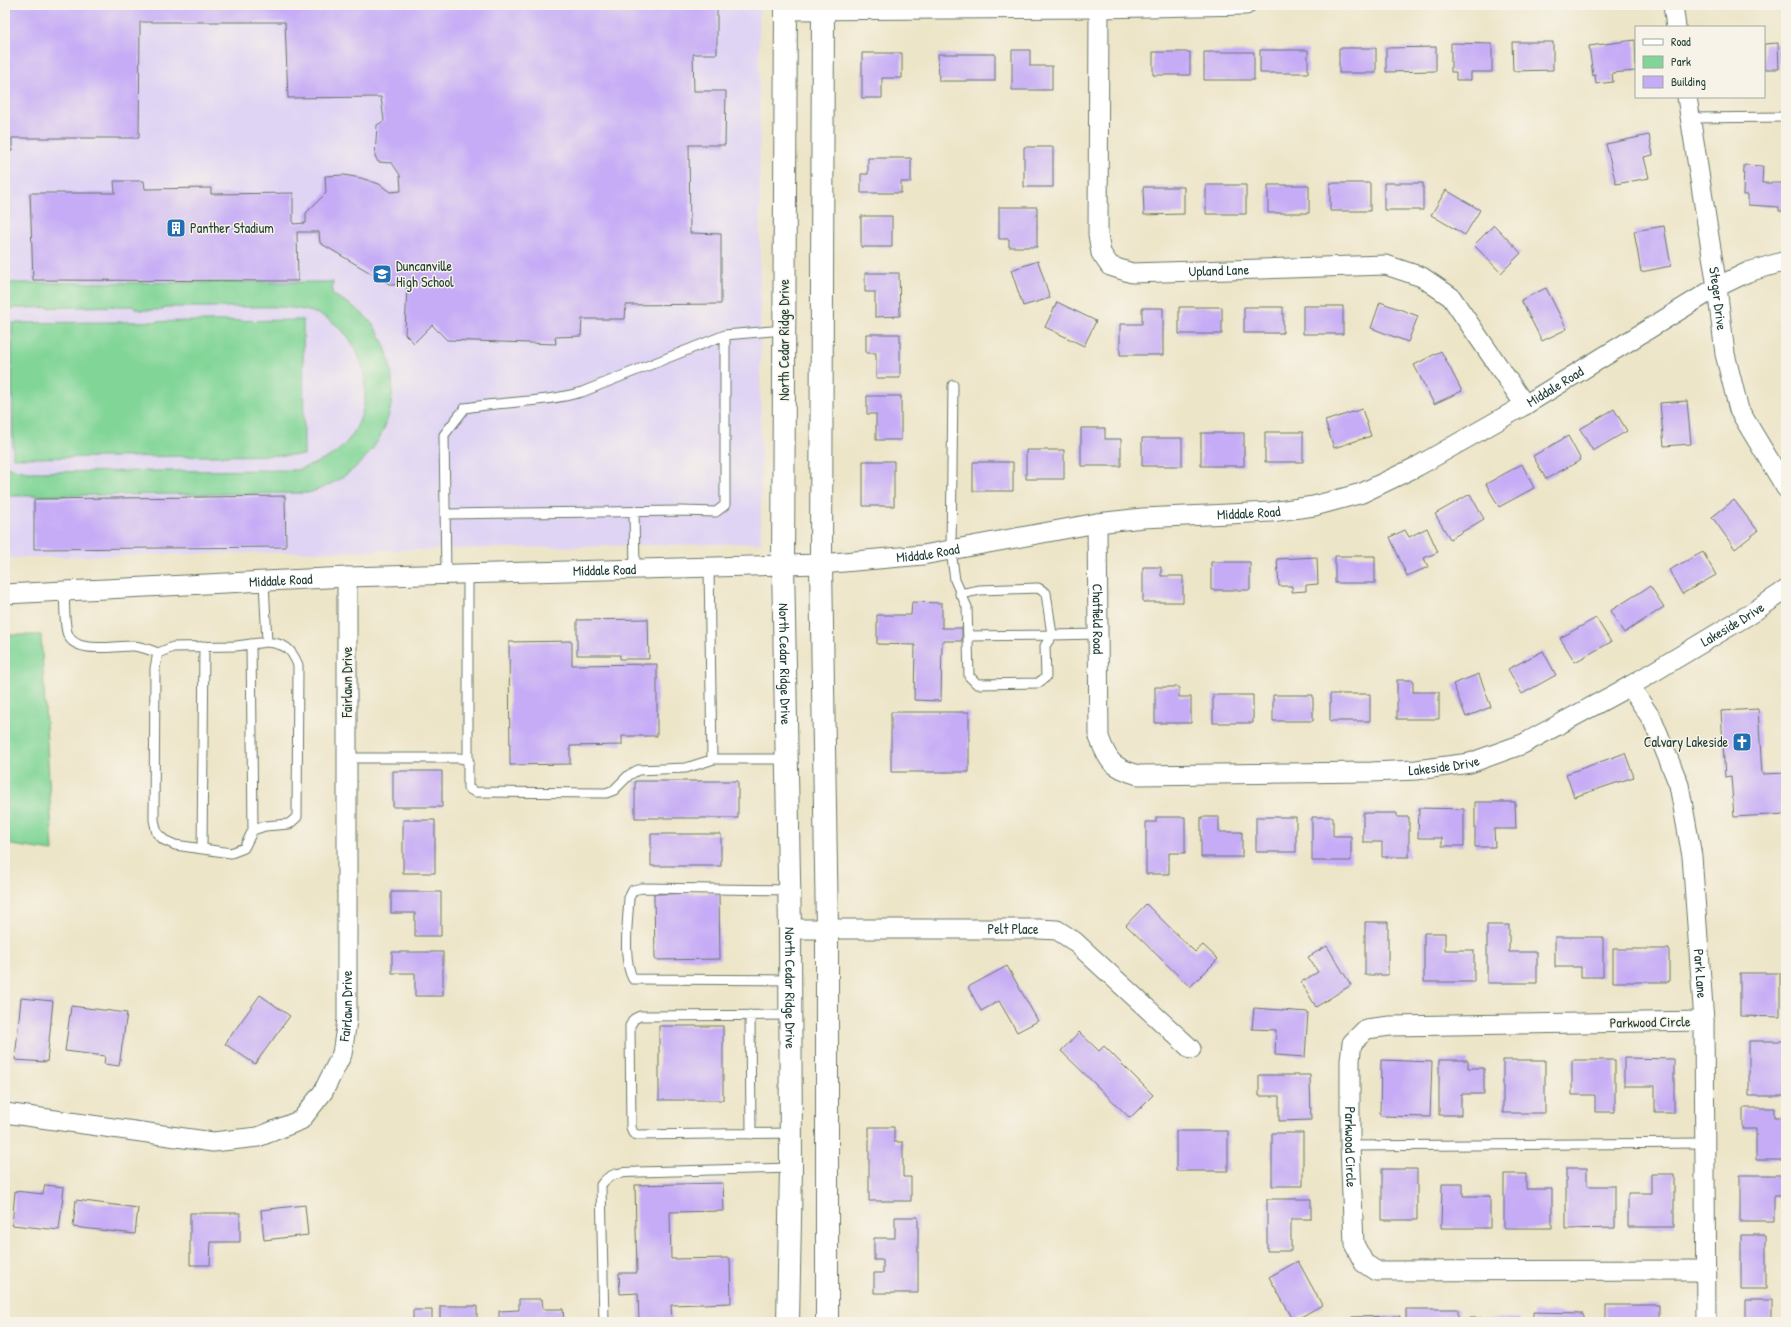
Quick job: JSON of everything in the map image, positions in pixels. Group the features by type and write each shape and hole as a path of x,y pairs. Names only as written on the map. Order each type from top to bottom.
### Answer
{"main road":[{"name":"North Cedar Ridge Drive","path":"786,7 783,565 790,929 791,1168 788,1322"},
{"path":"823,7 821,564 826,929 827,1322"}],"street":[{"path":"786,7 1099,8 1246,5"},
{"path":"1673,5 1676,26"},
{"name":"Upland Lane","path":"1099,8 1098,234 1101,253 1110,266 1132,273 1386,265 1422,277 1451,297 1525,405"},
{"name":"Steger Drive","path":"1687,98 1717,287 1725,354 1738,410 1786,488"},
{"name":"Middale Road","path":"5,594 346,577 821,564 951,551 1097,523 1143,518 1271,512 1314,506 1362,493 1418,466 1525,405 1717,287 1748,272 1786,261"},
{"name":"Chatfield Road","path":"1097,523 1098,715"},
{"name":"Fairlawn Drive","path":"5,1113 213,1142 258,1137 301,1120 323,1092 342,1054 348,1020 346,577"},
{"name":"Lakeside Drive","path":"1098,715 1098,737 1106,757 1121,770 1138,775 1332,773 1416,770 1470,763 1523,744 1630,686 1750,614 1786,590"},
{"name":"Park Lane","path":"1630,686 1653,721 1679,785 1692,856 1704,1021 1706,1322"},
{"name":"Pelt Place","path":"790,929 1057,930 1074,941 1191,1049"},
{"name":"Parkwood Circle","path":"1704,1021 1390,1026 1366,1029 1352,1043 1350,1060 1350,1146 1354,1244 1364,1263 1376,1272 1705,1270"}],"lane":[{"path":"1690,118 1786,117"},
{"path":"446,574 444,435 465,408 494,403 553,399 582,392 725,335 784,330"},
{"path":"444,514 716,512 725,505 725,335"},
{"path":"953,384 951,551 955,580 960,594 967,607 969,676 977,684 1038,683 1046,677 1045,646 1052,635 1046,593 1038,588 980,590 960,594"},
{"path":"634,512 635,569"},
{"path":"710,567 712,759"},
{"path":"468,574 468,788 475,792 606,793 614,790 629,775 638,770 686,768 712,759 787,758"},
{"path":"264,582 267,642"},
{"path":"64,592 67,632 71,641 79,645 91,648 134,646 146,648 158,653 173,647 236,646 267,642 281,643 293,653 298,665 297,817 289,824 265,826 253,830"},
{"path":"968,636 1098,634"},
{"path":"158,653 155,668 154,820 157,833 164,840 175,845 231,853 244,848 253,830 251,644"},
{"path":"202,849 204,646"},
{"path":"347,758 464,758 469,762"},
{"path":"789,890 642,888 634,890 629,898 627,955 628,971 632,978 790,980"},
{"path":"750,1015 751,1134"},
{"path":"790,1015 640,1016 634,1019 630,1026 631,1127 634,1133 637,1135 790,1133"},
{"path":"1350,1146 1704,1142"},
{"path":"604,1322 601,1185 607,1177 617,1174 638,1172 791,1168"}],"shaded area":[{"name":"Duncanville High School","path":"5,5 759,5 761,543 5,558"}],"green space":[{"path":"333,282 332,294 363,314 378,332 388,355 392,384 391,405 385,426 376,444 363,460 347,474 329,485 308,493 5,496 5,467 27,472 296,470 325,459 340,449 353,433 361,415 365,396 364,376 359,357 350,339 336,325 318,314 309,311 272,307 164,307 163,310 139,310 133,306 17,308 5,311 5,283"},
{"path":"303,320 304,455 13,458 12,323"},
{"path":"5,635 41,635 53,851 5,844"}],"building":[{"path":"5,5 717,5 717,54 693,54 694,91 726,91 725,145 689,145 690,233 721,234 721,304 626,305 625,319 582,319 581,336 555,337 556,344 447,340 432,325 414,343 405,334 407,284 391,285 320,243 319,232 297,232 298,281 33,280 30,193 115,193 114,181 144,181 145,189 211,188 211,194 293,193 293,224 306,223 306,213 326,193 325,176 344,175 361,178 379,184 390,192 401,191 400,175 392,163 378,162 375,156 377,125 384,121 381,97 288,98 285,22 140,22 139,138 12,138 12,151 5,151"},
{"path":"1635,40 1635,71 1612,73 1613,82 1596,84 1595,75 1593,76 1589,46"},
{"path":"1512,42 1553,42 1553,70 1513,71"},
{"path":"1451,43 1492,44 1492,72 1471,72 1471,80 1456,80 1456,72 1451,72"},
{"path":"1778,43 1779,69 1765,69 1765,44"},
{"path":"1436,47 1436,71 1386,72 1386,48"},
{"path":"1339,48 1376,48 1376,73 1339,73"},
{"path":"1012,50 1030,50 1030,66 1052,66 1052,90 1012,90"},
{"path":"1260,50 1308,50 1308,73 1260,73"},
{"path":"1153,52 1190,52 1190,75 1153,75"},
{"path":"1204,52 1254,52 1254,80 1204,80"},
{"path":"862,53 902,53 902,78 882,78 882,98 862,98"},
{"path":"938,54 995,54 995,81 939,81"},
{"path":"1649,135 1653,155 1644,157 1649,178 1616,184 1606,144"},
{"path":"1024,147 1053,147 1053,187 1024,187"},
{"path":"868,158 911,158 911,182 901,182 901,193 861,193 861,174 868,174"},
{"path":"1744,165 1763,166 1762,183 1786,183 1786,211 1779,211 1779,207 1748,205 1748,195 1743,195"},
{"path":"1330,183 1370,183 1370,211 1330,211"},
{"path":"1384,183 1423,183 1423,210 1384,210"},
{"path":"1206,185 1246,185 1246,214 1206,214"},
{"path":"1268,185 1309,185 1309,213 1268,213"},
{"path":"1143,187 1184,187 1184,214 1144,215"},
{"path":"1446,190 1480,210 1465,235 1431,215"},
{"path":"999,207 1037,207 1037,247 1009,247 1009,239 999,239"},
{"path":"861,216 892,216 892,247 861,247"},
{"path":"1494,225 1521,253 1501,273 1474,245"},
{"path":"1664,226 1671,266 1641,272 1634,231"},
{"path":"1038,261 1050,298 1023,306 1011,270"},
{"path":"865,273 899,273 900,316 875,317 875,292 865,292"},
{"path":"1546,288 1567,329 1542,341 1521,300"},
{"path":"1057,302 1096,321 1084,346 1045,327"},
{"path":"1380,302 1418,316 1408,342 1371,328"},
{"path":"1303,306 1343,306 1343,334 1303,334"},
{"path":"1179,307 1222,307 1222,334 1179,334"},
{"path":"1244,307 1283,307 1283,333 1244,333"},
{"path":"1142,308 1163,308 1163,355 1120,355 1120,324 1142,324"},
{"path":"866,334 900,334 900,378 876,378 876,353 866,353"},
{"path":"1441,351 1462,391 1434,404 1414,365"},
{"path":"867,396 901,396 901,440 876,440 876,414 867,414"},
{"path":"1687,401 1691,444 1664,446 1660,403"},
{"path":"1362,409 1371,436 1334,448 1325,421"},
{"path":"1614,409 1627,431 1593,451 1580,429"},
{"path":"1081,428 1105,428 1105,439 1121,439 1121,466 1081,466"},
{"path":"1265,432 1303,432 1303,462 1265,462"},
{"path":"1201,433 1244,433 1244,466 1201,466"},
{"path":"1568,436 1581,460 1546,479 1533,456"},
{"path":"1142,438 1182,438 1182,466 1142,466"},
{"path":"1026,450 1064,450 1064,479 1026,479"},
{"path":"863,461 894,461 894,506 863,506"},
{"path":"973,462 1013,462 1013,491 973,491"},
{"path":"1522,464 1534,488 1499,507 1486,484"},
{"path":"1470,494 1484,519 1450,539 1435,514"},
{"path":"285,496 286,547 34,549 34,499"},
{"path":"1734,500 1758,531 1735,549 1712,517"},
{"path":"1427,528 1438,552 1424,558 1428,567 1407,576 1390,537 1405,530 1409,537"},
{"path":"1703,552 1716,575 1682,594 1669,570"},
{"path":"1335,556 1375,556 1375,583 1335,583"},
{"path":"1317,557 1318,584 1306,585 1306,591 1292,592 1292,586 1279,586 1277,559"},
{"path":"1211,562 1250,562 1250,590 1211,590"},
{"path":"1143,567 1161,567 1161,576 1183,576 1183,602 1143,602"},
{"path":"1650,586 1664,607 1624,633 1610,611"},
{"path":"912,602 942,603 942,628 962,628 962,641 942,641 941,701 914,700 915,645 877,644 877,615 911,615"},
{"path":"1596,618 1611,642 1575,662 1560,638"},
{"path":"648,619 649,659 620,659 620,655 577,655 577,620"},
{"path":"572,641 572,665 657,664 657,736 622,736 622,745 570,746 570,764 510,765 509,642"},
{"path":"1543,651 1556,675 1522,694 1508,669"},
{"path":"1479,674 1491,707 1466,717 1453,684"},
{"path":"1397,680 1413,680 1413,692 1439,692 1439,719 1397,719"},
{"path":"1155,687 1179,687 1179,697 1191,697 1191,723 1155,723"},
{"path":"1330,694 1370,694 1370,721 1330,721"},
{"path":"1213,695 1253,695 1253,723 1213,723"},
{"path":"1273,695 1313,695 1313,721 1273,721"},
{"name":"Calvary Lakeside","path":"1758,709 1762,774 1786,773 1786,814 1734,817 1731,776 1725,777 1721,711"},
{"path":"891,712 969,712 969,772 891,772"},
{"path":"1625,753 1634,777 1574,797 1566,774"},
{"path":"393,771 442,771 442,807 393,807"},
{"path":"635,781 738,781 738,818 635,818"},
{"path":"1475,802 1515,802 1516,829 1494,829 1495,847 1475,847"},
{"path":"1419,808 1464,809 1464,846 1442,846 1442,838 1418,838"},
{"path":"1363,813 1397,813 1397,817 1409,817 1409,857 1382,857 1382,842 1363,842"},
{"path":"1156,817 1185,817 1185,853 1169,853 1169,874 1146,874 1146,822 1156,822"},
{"path":"1201,817 1219,817 1219,832 1242,832 1242,857 1201,857"},
{"path":"1256,817 1296,817 1296,852 1256,852"},
{"path":"1312,817 1333,817 1333,836 1351,836 1351,861 1312,861"},
{"path":"403,820 435,820 435,873 403,873"},
{"path":"651,834 721,834 721,866 651,866"},
{"path":"391,892 441,892 441,936 415,936 415,913 391,913"},
{"path":"719,893 720,959 655,960 654,894"},
{"path":"1146,904 1195,952 1203,945 1218,959 1190,987 1126,925"},
{"path":"1365,922 1388,922 1388,975 1365,975"},
{"path":"1487,925 1509,925 1509,952 1537,952 1537,983 1487,983"},
{"path":"1424,933 1445,933 1445,950 1474,950 1474,982 1424,982"},
{"path":"1555,937 1603,937 1603,977 1581,977 1581,967 1555,967"},
{"path":"1327,946 1351,985 1316,1007 1301,982 1318,972 1308,957"},
{"path":"1613,949 1669,949 1669,982 1613,982"},
{"path":"392,952 443,952 443,996 415,996 415,973 392,973"},
{"path":"1007,966 1038,1021 1017,1032 999,1001 981,1011 968,987"},
{"path":"1740,973 1780,973 1780,1017 1740,1016"},
{"path":"260,995 290,1016 255,1064 225,1044"},
{"path":"21,998 53,1001 47,1062 15,1060"},
{"path":"71,1006 127,1013 119,1066 104,1064 105,1056 65,1051"},
{"path":"1254,1008 1308,1012 1305,1057 1275,1055 1276,1030 1252,1029"},
{"path":"659,1026 723,1026 723,1100 659,1100"},
{"path":"1079,1032 1099,1051 1104,1046 1153,1095 1130,1118 1061,1051"},
{"path":"1749,1041 1786,1041 1786,1096 1749,1096"},
{"path":"1624,1058 1674,1059 1674,1113 1655,1113 1655,1086 1624,1086"},
{"path":"1381,1060 1432,1062 1430,1117 1380,1116"},
{"path":"1439,1060 1468,1060 1468,1068 1484,1068 1484,1094 1461,1094 1461,1115 1439,1115"},
{"path":"1503,1060 1545,1060 1545,1113 1503,1113"},
{"path":"1572,1060 1615,1060 1615,1112 1595,1112 1595,1095 1572,1095"},
{"path":"1259,1075 1310,1075 1311,1120 1279,1121 1279,1096 1259,1096"},
{"path":"1743,1108 1774,1108 1774,1117 1786,1117 1786,1160 1756,1160 1756,1129 1743,1129"},
{"path":"869,1127 894,1127 894,1142 903,1142 903,1177 911,1177 911,1201 869,1201"},
{"path":"1176,1131 1228,1131 1228,1171 1176,1171"},
{"path":"1272,1133 1303,1133 1303,1186 1272,1186"},
{"path":"1566,1168 1587,1168 1587,1186 1615,1186 1615,1228 1566,1229"},
{"path":"1382,1169 1417,1169 1417,1220 1382,1220"},
{"path":"1504,1174 1526,1174 1526,1189 1552,1189 1552,1228 1504,1228"},
{"path":"1651,1174 1674,1174 1674,1227 1628,1227 1628,1193 1651,1193"},
{"path":"1740,1175 1786,1175 1786,1196 1774,1196 1774,1221 1740,1221"},
{"path":"723,1183 724,1211 670,1212 671,1259 730,1258 731,1303 671,1305 672,1322 639,1322 638,1293 620,1294 619,1273 637,1273 635,1185"},
{"path":"1442,1184 1463,1184 1463,1196 1490,1196 1490,1228 1441,1228"},
{"path":"45,1185 64,1187 59,1230 12,1225 15,1191 43,1194"},
{"path":"1267,1199 1311,1199 1311,1219 1291,1219 1291,1251 1267,1251"},
{"path":"76,1200 138,1208 135,1234 73,1227"},
{"path":"305,1205 308,1235 264,1240 261,1210"},
{"path":"190,1213 240,1213 240,1242 211,1242 210,1265 190,1265"},
{"path":"895,1217 918,1217 918,1293 874,1293 874,1273 883,1273 883,1260 874,1260 874,1238 895,1238"},
{"path":"1741,1235 1766,1235 1766,1289 1741,1289"},
{"path":"1298,1261 1322,1305 1294,1321 1269,1277"},
{"path":"519,1299 542,1299 543,1309 563,1309 564,1322 499,1322 499,1311 519,1310"},
{"path":"1745,1300 1771,1300 1771,1322 1745,1322"},
{"path":"1606,1305 1659,1305 1659,1322 1606,1322"},
{"path":"440,1306 477,1306 477,1322 440,1322"},
{"path":"1406,1309 1458,1309 1458,1322 1406,1322"},
{"path":"413,1310 432,1310 432,1322 413,1322"},
{"path":"1533,1312 1583,1313 1583,1322 1533,1322"},
{"path":"1400,1316 1400,1322 1352,1322 1352,1317"},
{"path":"1470,1318 1519,1318 1519,1322 1470,1322"}],"place":[{"name":"Panther Stadium","path":"176,228"},
{"name":"Duncanville High School","path":"382,274"},
{"name":"Calvary Lakeside","path":"1742,742"}]}
